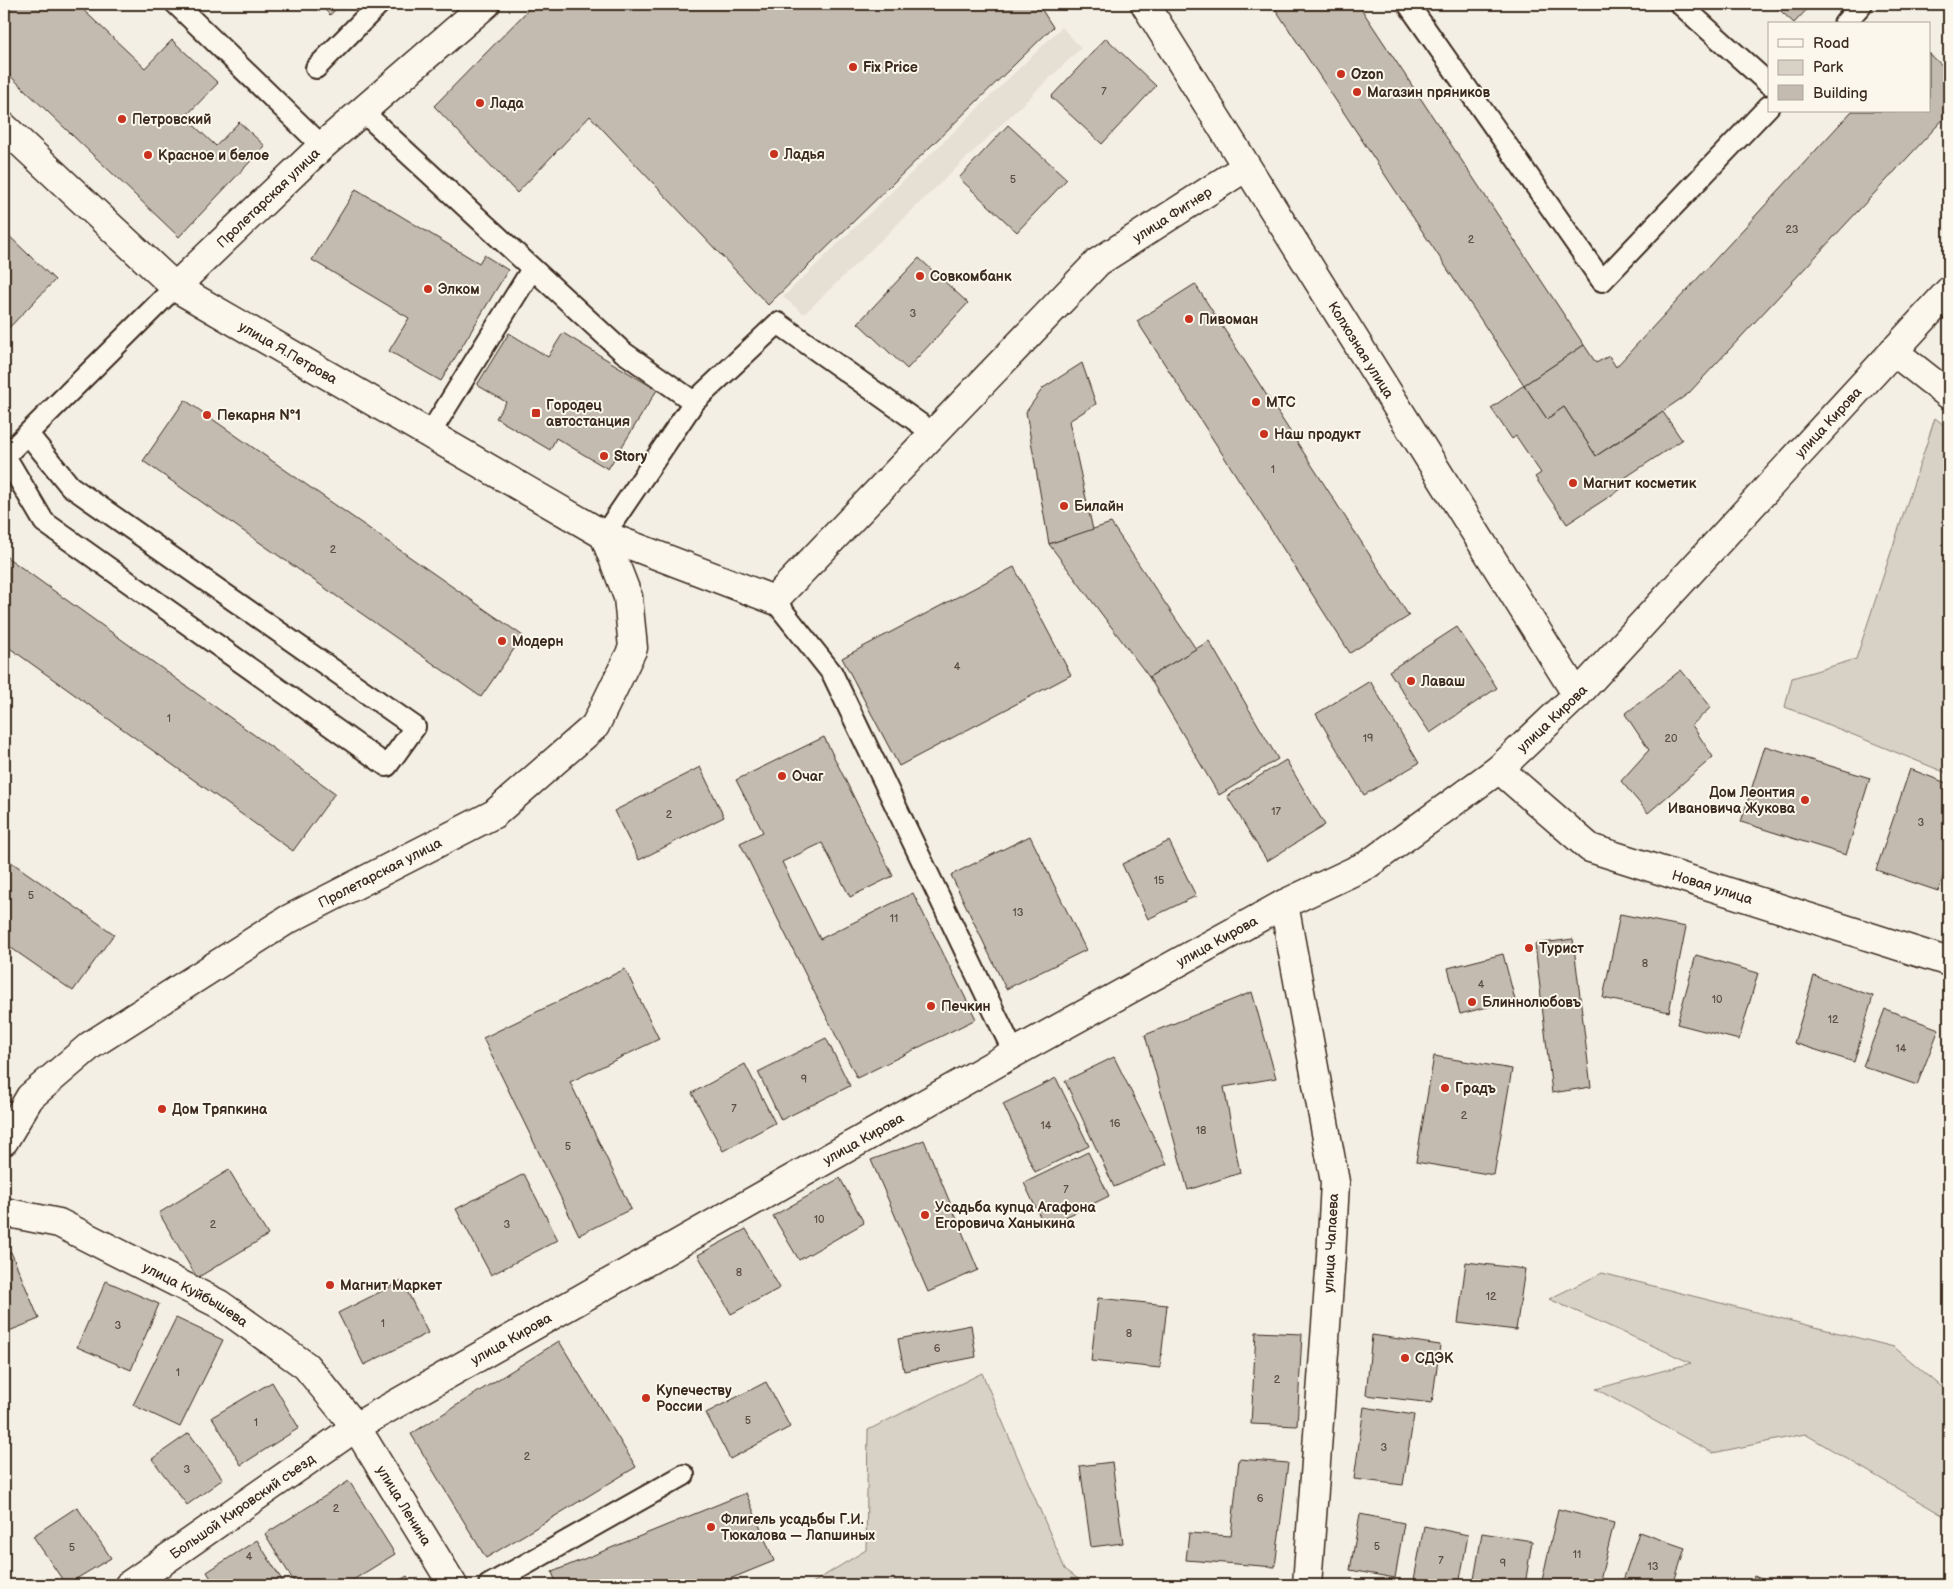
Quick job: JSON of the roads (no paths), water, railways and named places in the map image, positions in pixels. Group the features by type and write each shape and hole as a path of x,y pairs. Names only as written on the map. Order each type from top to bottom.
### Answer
{"street":[{"name":"Пролетарская улица","path":"175,287 322,146 486,4"},
{"name":"Колхозная улица","path":"1145,4 1577,696"},
{"name":"улица Я.Петрова","path":"4,127 175,287 604,535 774,600"},
{"name":"улица Фигнер","path":"774,600 1098,262 1246,167"},
{"name":"улица Кирова","path":"356,1427 1014,1052 1284,904 1367,865 1499,769 1577,696 1949,291"},
{"path":"1893,351 1949,395"},
{"name":"Пролетарская улица","path":"8,1126 30,1096 90,1045 287,920 494,814 595,726 633,648 628,597 604,535"},
{"name":"Новая улица","path":"1499,769 1590,848 1949,962"},
{"name":"улица Чапаева","path":"1284,904 1335,1182 1307,1585"},
{"name":"улица Куйбышева","path":"4,1212 59,1223 219,1304 306,1366 356,1427"},
{"name":"Большой Кировский съезд","path":"129,1585 356,1427"},
{"name":"улица Ленина","path":"356,1427 453,1585"}],"lane":[{"path":"176,4 322,146"},
{"path":"316,68 379,4"},
{"path":"1408,4 1602,281 1768,107"},
{"path":"1680,4 1768,83"},
{"path":"1846,22 1862,4"},
{"path":"362,111 623,352 694,402"},
{"path":"429,434 532,269"},
{"path":"28,434 70,486 415,728 387,766 44,522 4,456 175,287"},
{"path":"604,535 694,402 778,323 933,433"},
{"path":"774,600 832,673 1014,1052"},
{"path":"489,1585 684,1474"}],"place":[{"name":"Fix Price","path":"853,67"},
{"name":"Ozon","path":"1341,74"},
{"name":"Магазин пряников","path":"1357,92"},
{"name":"Лада","path":"480,103"},
{"name":"Петровский","path":"122,119"},
{"name":"Ладья","path":"774,154"},
{"name":"Красное и белое","path":"148,155"},
{"name":"Совкомбанк","path":"920,276"},
{"name":"Элком","path":"428,289"},
{"name":"Пивоман","path":"1189,319"},
{"name":"МТС","path":"1256,402"},
{"name":"Городец автостанция","path":"536,413"},
{"name":"Пекарня N°1","path":"207,415"},
{"name":"Наш продукт","path":"1264,434"},
{"name":"Story","path":"604,456"},
{"name":"Магнит косметик","path":"1573,483"},
{"name":"Билайн","path":"1064,506"},
{"name":"Модерн","path":"502,641"},
{"name":"Лаваш","path":"1411,681"},
{"name":"Очаг","path":"782,776"},
{"name":"Дом Леонтия Ивановича Жукова","path":"1805,800"},
{"name":"Турист","path":"1529,948"},
{"name":"Блиннолюбовъ","path":"1472,1002"},
{"name":"Печкин","path":"931,1006"},
{"name":"Градъ","path":"1445,1088"},
{"name":"Дом Тряпкина","path":"162,1109"},
{"name":"Усадьба купца Агафона Егоровича Ханыкина","path":"925,1215"},
{"name":"Магнит Маркет","path":"330,1285"},
{"name":"СДЭК","path":"1405,1358"},
{"name":"Купечеству России","path":"646,1398"},
{"name":"Флигель усадьбы Г.И. Тюкалова — Лапшиных","path":"711,1527"}]}
